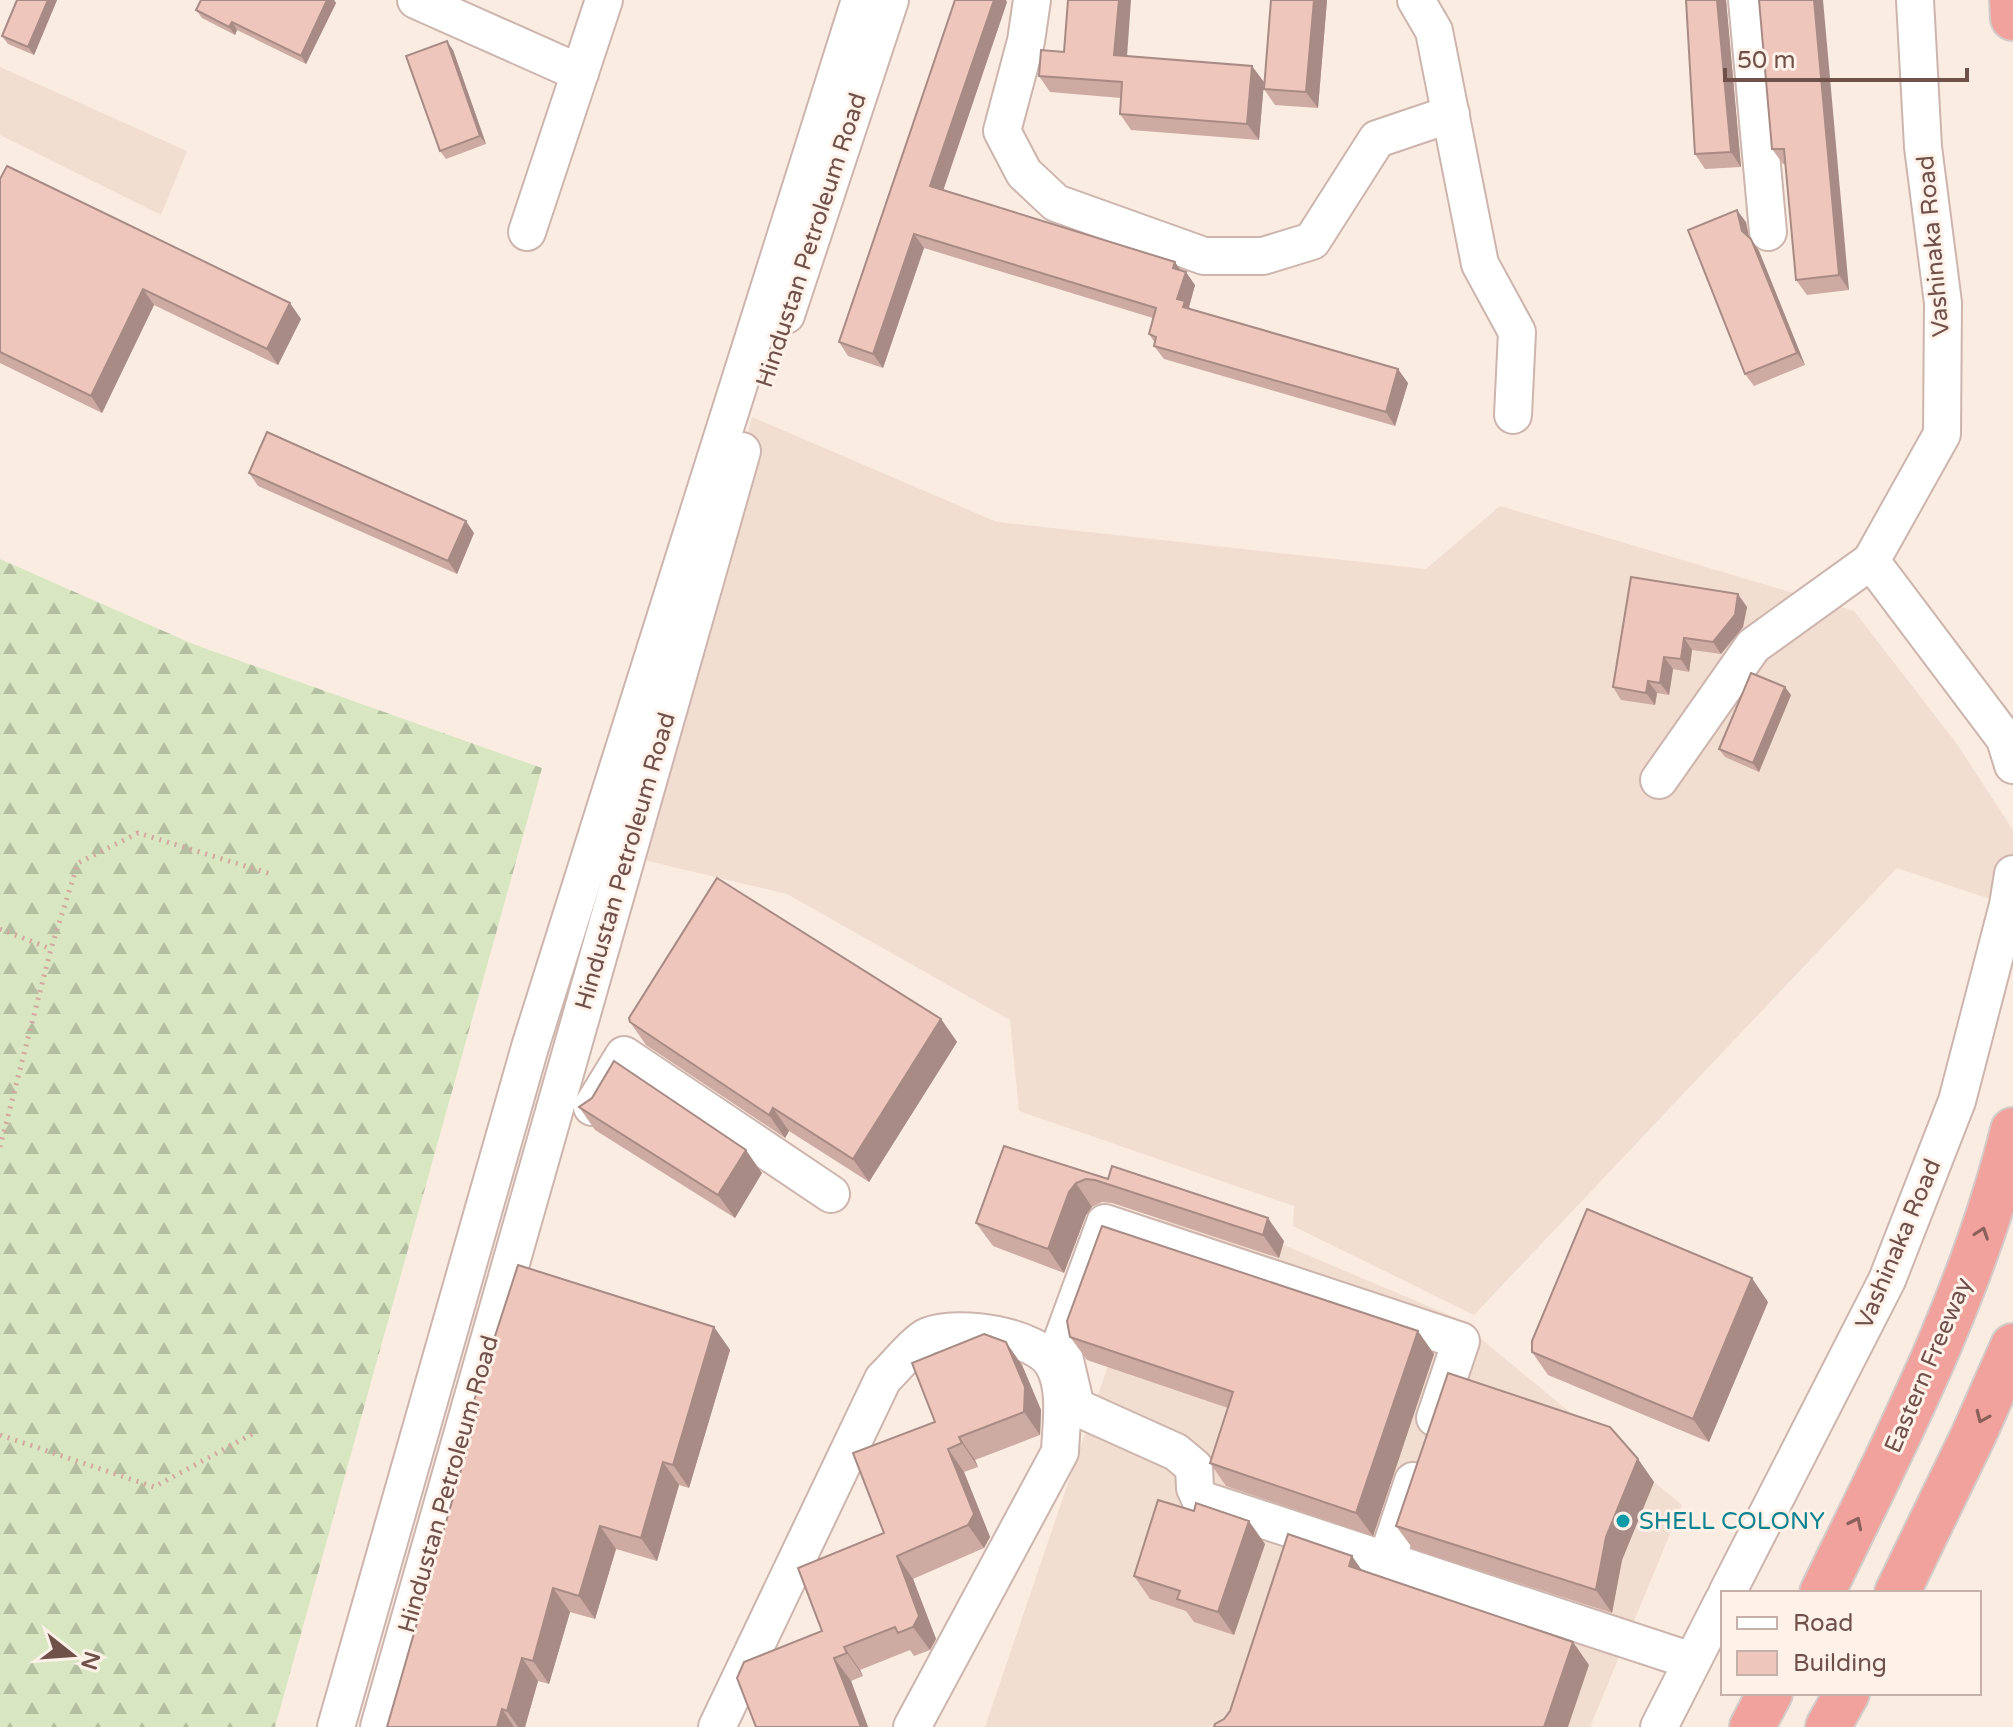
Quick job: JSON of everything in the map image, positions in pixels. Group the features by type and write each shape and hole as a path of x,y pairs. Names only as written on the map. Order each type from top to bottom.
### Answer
{"highway":[{"path":"2012,0 2013,18"},
{"name":"Eastern Freeway","path":"1823,1591 1913,1406 1957,1304 2002,1174 2013,1130"},
{"path":"1898,1591 2013,1346"},
{"path":"1752,1727 1769,1695"},
{"path":"1828,1727 1846,1695"}],"street":[{"path":"416,0 580,73"},
{"path":"527,232 604,0"},
{"path":"336,1727 530,1047 860,0"},
{"name":"Hindustan Petroleum Road","path":"379,1727 752,417 890,0"},
{"path":"1032,0 1026,41 1002,131 1024,173 1056,203 1204,256 1263,256 1312,241 1377,139 1451,114"},
{"path":"1416,0 1434,31 1480,264 1517,332 1513,415"},
{"path":"1747,0 1768,232"},
{"name":"Vashinaka Road","path":"1871,561 1942,434 1943,303 1923,147 1915,0"},
{"path":"1659,780 1753,646 1871,561 2005,739 2013,765"},
{"name":"Vashinaka Road","path":"1728,1591 1887,1280 1957,1101 2008,905 2013,874"},
{"path":"558,1097 590,1110 624,1055 831,1194"},
{"path":"1386,1562 1461,1341 1105,1223 1061,1343 1076,1407 1176,1452 1194,1467 1195,1488 1200,1499 1286,1546 1386,1562 1692,1661"},
{"path":"717,1727 883,1379 927,1336 963,1331 1000,1333 1046,1354 1055,1367 1062,1402 1060,1452 912,1727"},
{"path":"1659,1727 1721,1605"}],"path":[{"path":"0,1147 51,949 78,863 138,833 271,874"},
{"path":"0,929 51,949"},
{"path":"0,1435 154,1487 256,1432"}],"shaded area":[{"path":"0,67 187,151 161,215 0,135"},
{"path":"752,417 997,522 1426,569 1500,506 1854,611 1957,744 2013,830 2013,878 2008,905 1897,868 1474,1315 1293,1226 1294,1206 1019,1111 1010,1020 787,894 627,856"},
{"path":"1166,1195 1456,1318 1682,1505 1590,1727 985,1727"}],"green space":[{"path":"0,559 193,644 542,768 275,1727 0,1727"}],"building":[{"path":"17,0 48,0 28,47 2,36"},
{"path":"201,0 327,0 301,56 232,22 229,27 196,10"},
{"path":"955,0 994,0 930,186 1175,262 1173,268 1186,272 1177,299 1185,301 1183,307 1398,369 1386,412 1154,346 1156,337 1149,334 1156,308 914,234 873,354 839,342"},
{"path":"1068,0 1119,0 1114,55 1252,66 1247,124 1120,114 1122,82 1039,76 1041,50 1064,52"},
{"path":"1271,0 1314,0 1306,92 1264,89"},
{"path":"1686,0 1717,0 1731,152 1695,154"},
{"path":"1759,0 1814,0 1839,275 1796,280 1784,149 1772,149"},
{"path":"447,41 480,136 440,151 406,56"},
{"path":"7,166 290,303 267,349 143,289 91,396 0,352 0,179"},
{"path":"1737,210 1742,231 1751,239 1797,353 1745,374 1688,230"},
{"path":"267,432 466,521 448,561 249,473"},
{"path":"1631,577 1738,594 1735,615 1713,642 1684,638 1681,659 1664,657 1660,683 1648,681 1646,693 1613,687"},
{"path":"1751,673 1785,687 1753,763 1719,749"},
{"path":"717,878 941,1019 853,1159 773,1108 769,1115 630,1022 629,1018"},
{"path":"614,1061 746,1150 718,1195 579,1107 592,1098"},
{"path":"1004,1146 1108,1179 1112,1166 1268,1218 1263,1235 1086,1179 1076,1183 1069,1192 1048,1249 976,1223"},
{"path":"1587,1209 1752,1278 1693,1419 1532,1352 1532,1341"},
{"path":"1102,1226 1418,1331 1356,1513 1210,1463 1233,1392 1070,1337 1067,1321"},
{"path":"518,1265 714,1327 673,1465 663,1462 641,1538 600,1526 579,1596 553,1588 533,1661 522,1658 507,1711 502,1709 497,1727 387,1727 480,1404 474,1401"},
{"path":"984,1334 1006,1342 1025,1387 1024,1412 959,1437 962,1443 948,1449 974,1514 968,1525 897,1556 919,1616 913,1627 898,1633 895,1627 844,1647 847,1653 834,1658 861,1727 756,1727 737,1678 744,1662 822,1631 798,1568 884,1533 853,1453 935,1422 912,1363"},
{"path":"1448,1373 1610,1427 1638,1459 1606,1537 1596,1590 1396,1526"},
{"path":"1158,1500 1194,1511 1196,1503 1249,1521 1218,1612 1177,1599 1180,1591 1134,1576"},
{"path":"1288,1534 1352,1556 1349,1566 1573,1642 1544,1727 1214,1727 1230,1711"}],"place":[{"name":"SHELL COLONY","path":"1623,1521"}]}
